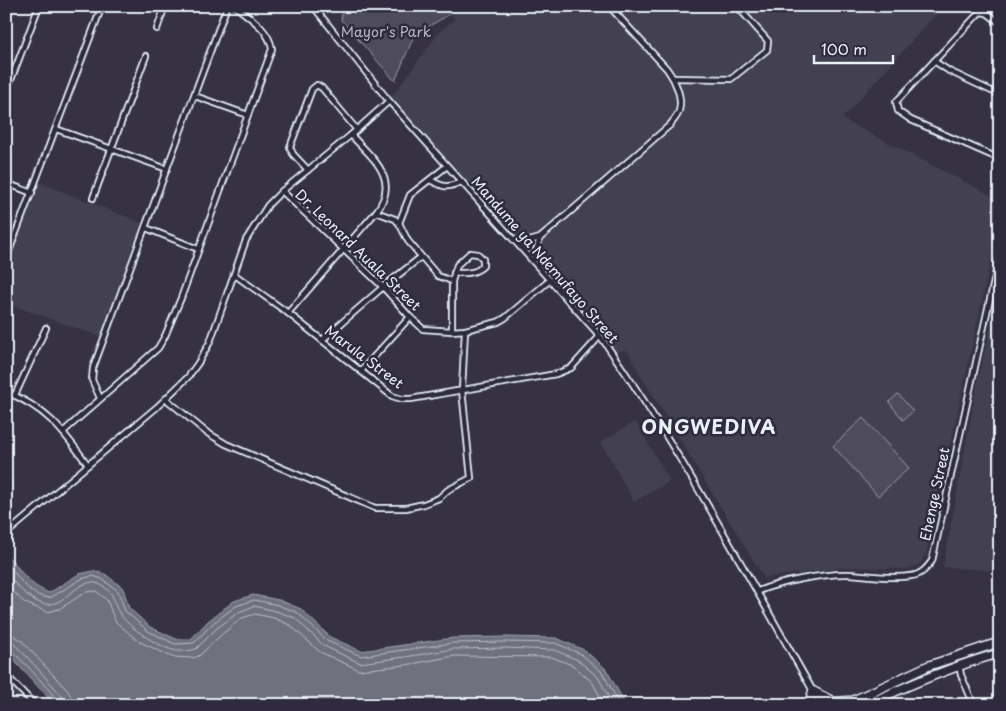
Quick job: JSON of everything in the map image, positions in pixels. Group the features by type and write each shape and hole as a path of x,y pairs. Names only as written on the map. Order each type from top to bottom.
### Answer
{"main road":[{"path":"844,705 928,666 1000,642"},
{"path":"866,705 959,665 1000,653"},
{"path":"809,705 813,691 834,702 845,702 863,696"}],"street":[{"path":"6,93 39,6"},
{"path":"6,259 102,6"},
{"path":"156,29 165,6"},
{"path":"100,398 92,380 93,368 227,6"},
{"path":"63,432 158,348 181,298 272,49 270,39 265,32 235,6"},
{"name":"Mandume ya Ndemufayo Street","path":"314,6 389,101 600,336 701,493 821,705"},
{"path":"518,244 540,238 670,125 679,111 679,93 674,78 609,6"},
{"path":"674,78 731,79 767,50 768,41 737,6"},
{"path":"1000,23 987,13 980,12 896,102 898,111 911,120 1000,159"},
{"path":"93,198 146,56"},
{"path":"934,61 949,71 1000,95"},
{"path":"308,170 293,154 290,147 312,89 317,86 322,88 357,130"},
{"path":"195,96 248,115"},
{"path":"6,534 166,398 188,377 210,342 246,240 268,205 389,101"},
{"path":"56,129 167,169"},
{"path":"288,313 376,212 385,198 384,174 351,135"},
{"path":"399,223 410,195 447,166"},
{"path":"430,180 442,187 462,182"},
{"path":"6,183 32,193"},
{"name":"Dr. Leonard Auala Street","path":"282,191 383,287 423,329 464,330 498,322 550,280"},
{"path":"376,212 395,219 408,241 438,276 452,280"},
{"path":"146,228 198,249"},
{"path":"533,260 540,238"},
{"path":"452,331 452,280 454,273 457,265 470,253 478,254 483,259 483,266 477,271 467,274 454,273"},
{"name":"Ehenge Street","path":"758,591 772,585 847,574 880,577 912,576 924,572 932,561 1000,254"},
{"path":"322,340 421,257"},
{"name":"Marula Street","path":"235,275 288,313 392,396 402,399 556,374 571,368 600,336"},
{"path":"361,371 410,317"},
{"path":"15,395 46,328"},
{"path":"166,398 206,432 226,444 375,508 391,509 424,504 439,498 448,490 471,478 462,390 464,330"},
{"path":"6,392 30,402 44,412 63,432 88,465"},
{"path":"959,665 974,705"},
{"path":"6,675 34,705"}],"shaded area":[{"path":"443,6 943,6 842,119 1000,200 1000,219 927,551 920,564 909,569 848,567 764,578 627,350 612,353 600,336 389,101 440,31 455,19"},
{"path":"36,181 147,225 104,338 6,303 6,259"},
{"path":"1000,289 1000,571 943,567 978,379"},
{"path":"635,421 670,481 634,502 601,442"},
{"path":"6,676 30,705 6,705"}],"green space":[{"name":"Mayor's Park","path":"343,6 442,6 450,14 413,38 395,81 341,20"},
{"path":"898,394 913,411 903,420 889,402"},
{"path":"863,418 909,468 878,496 833,446"}],"water":[{"path":"6,473 12,480 11,510 6,514"},
{"path":"6,554 29,581 49,593 79,574 93,571 105,574 123,588 129,608 150,627 176,639 191,639 208,621 234,601 253,595 279,600 301,609 330,637 361,651 453,638 556,638 584,650 606,669 626,705 55,705 6,652"}],"district":[{"name":"ONGWEDIVA","path":"709,427"}]}
